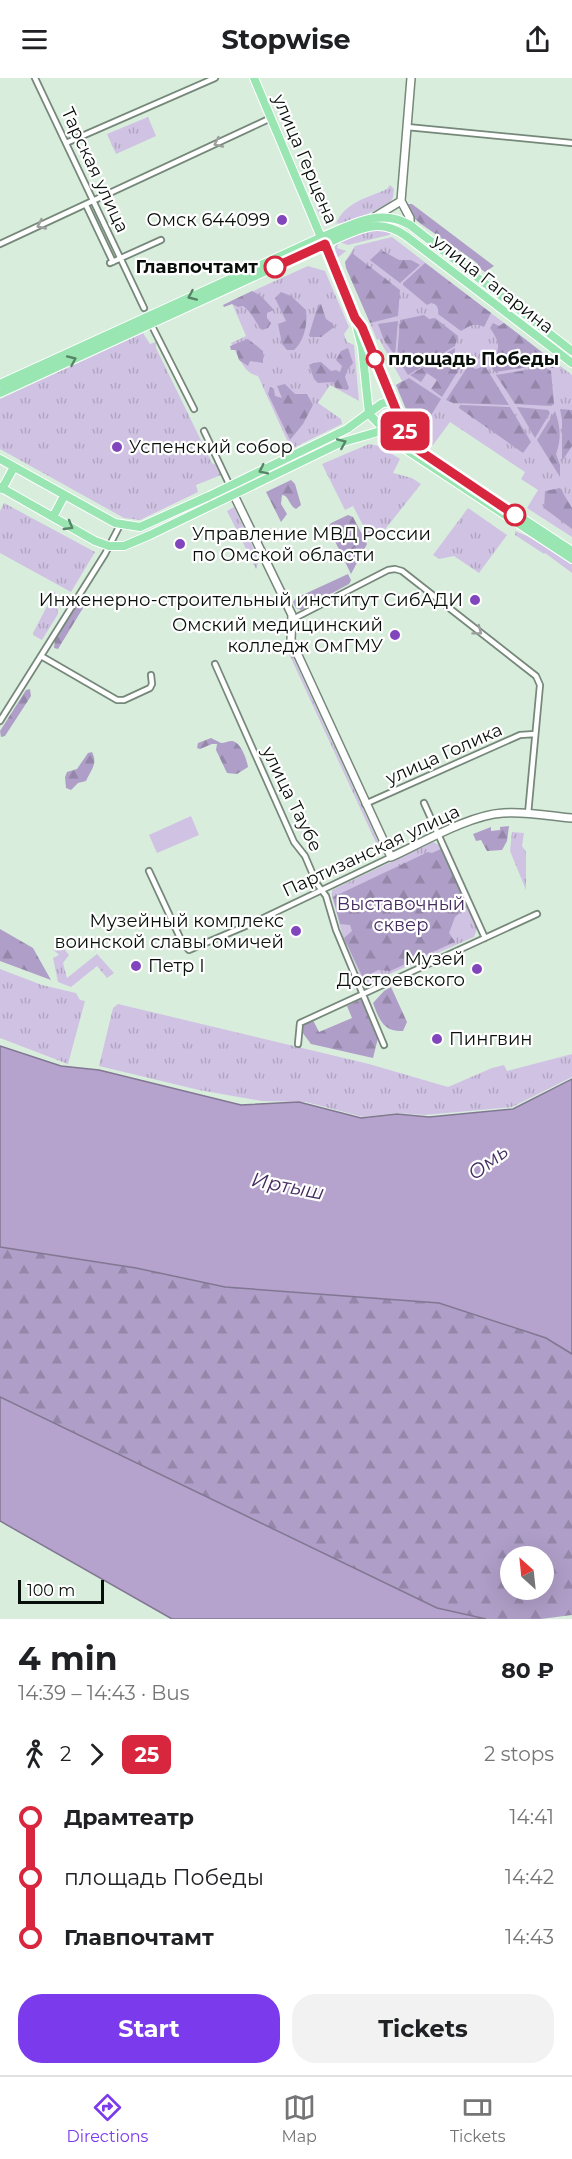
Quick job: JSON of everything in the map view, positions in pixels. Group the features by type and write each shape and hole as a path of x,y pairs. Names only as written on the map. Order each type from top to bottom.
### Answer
{"main road":[{"name":"улица Герцена","path":"255,78 355,318"},
{"path":"0,384 149,320 376,216"},
{"name":"улица Гагарина","path":"376,216 398,219 410,225 572,351"},
{"name":"улица Гагарина","path":"323,241 370,226 381,225 396,229 572,363"},
{"path":"486,297 492,289"},
{"path":"355,318 362,327 392,405 414,447 572,551"},
{"path":"355,318 362,347 369,414 382,430 399,445 572,559"},
{"path":"0,393 149,320"},
{"path":"14,467 1,490 95,541 109,546 124,546 150,535 232,490 294,460 353,425 381,404 392,405"},
{"path":"294,460 382,430 400,418"},
{"path":"0,459 120,525 134,527 146,526 232,490"},
{"path":"53,517 64,496"}],"street":[{"name":"Тарская улица","path":"35,78 144,308"},
{"path":"66,143 214,78"},
{"path":"410,225 410,218 402,201 411,78"},
{"path":"0,244 271,118"},
{"path":"407,126 572,143"},
{"path":"376,216 402,201"},
{"name":"Тарская улица","path":"86,205 112,263 120,259"},
{"path":"120,259 161,240"},
{"path":"149,320 194,409"},
{"path":"204,431 293,619 290,630 291,640 391,857"},
{"path":"0,721 120,525"},
{"path":"293,619 388,570 399,570 538,678 540,685 528,814"},
{"path":"41,656 117,700 124,700 150,688 151,675"},
{"name":"улица Таубе","path":"215,664 294,842 305,856 322,891 384,1045"},
{"name":"улица Голика","path":"365,804 520,735 535,734"},
{"path":"424,803 485,938"},
{"name":"Партизанская улица","path":"149,871 182,942 189,950 475,819 496,813 572,819"},
{"path":"298,1044 300,1023 537,914"}],"green space":[{"path":"148,117 156,136 116,154 107,134"},
{"path":"390,185 394,189 390,203 359,218 336,223 345,211 357,202 387,189"},
{"path":"407,204 412,204 494,266 485,272 473,260 415,219"},
{"path":"316,206 332,212 329,221 333,223 329,222 321,217"},
{"path":"372,230 392,232 389,235 348,245 339,242"},
{"path":"392,237 572,375 572,537 527,508 538,490 521,479 525,472 450,422 433,445 416,433 396,385 402,381 379,339 377,340 345,262 355,246"},
{"path":"339,242 337,248 346,251 336,259 335,247"},
{"path":"381,250 399,260 411,260 420,265 400,283 370,260"},
{"path":"352,253 400,290 398,316 370,323 346,268 345,262"},
{"path":"425,263 491,313 484,327 469,326 461,331 438,314 436,305 431,303 427,305 403,285"},
{"path":"308,266 325,271 349,327 344,334 347,342 354,345 359,401 330,385 318,403 341,419 342,424 291,449 258,376 248,371 231,343 246,336 231,301"},
{"path":"252,291 261,296 274,310 267,313 267,318 271,323 268,328 262,330 243,306 238,307 232,304 224,307 223,305"},
{"path":"281,292 291,296 306,310 304,332 294,350 287,350 282,344 278,324 286,321 275,298"},
{"path":"321,304 326,319 334,327 321,337 310,337 318,305"},
{"path":"424,315 429,319 435,318 458,336 455,346 408,375 397,357 400,320"},
{"path":"398,321 395,356 384,340 378,324"},
{"path":"493,323 499,326 504,323 557,364 553,368 543,365 495,372 489,363 498,347 490,328"},
{"path":"143,333 150,344 156,342 156,348 212,463 216,465 221,475 196,485 198,492 140,520 124,518 0,449 0,399"},
{"path":"248,339 263,351 263,363 250,361 248,366 239,360 236,350 231,350 230,346"},
{"path":"348,348 353,363 345,377 349,388 347,390 336,388 333,382 318,383 309,365 321,362 331,371 340,372 342,366 336,360 341,351"},
{"path":"455,348 455,355 463,363 442,397 431,389 437,380 427,373 421,382 410,375"},
{"path":"468,366 476,369 485,366 509,405 453,403 446,400"},
{"path":"544,367 551,371 554,404 551,406 515,404 496,375"},
{"path":"409,378 441,399 419,435 416,433 396,385"},
{"path":"285,384 295,394 307,394 313,405 303,424 290,440 268,394 270,387 274,389 275,396 282,398 277,386"},
{"path":"460,405 510,407 531,442 523,453 459,408"},
{"path":"517,407 548,410 550,413 535,438"},
{"path":"560,409 572,410 572,446 562,461 562,420"},
{"path":"555,411 560,432 556,454 560,465 560,477 537,440"},
{"path":"369,444 379,446 400,459 393,473 412,478 421,484 379,537 372,535 369,537 353,506 345,510 322,464"},
{"path":"291,480 295,484 301,505 296,509 282,495 281,504 287,514 281,522 266,492"},
{"path":"560,488 572,508 572,529 544,508 545,491"},
{"path":"4,503 95,552 71,592 0,553 0,511"},
{"path":"234,507 259,560 256,569 227,511"},
{"path":"468,508 507,535 479,573 454,556 439,559 433,555"},
{"path":"348,515 353,517 367,544 351,574 328,527 331,523"},
{"path":"515,531 572,563 572,573 515,535"},
{"path":"348,574 351,580 349,584 301,610 296,608 293,602 296,598"},
{"path":"55,591 58,614 42,640 33,633"},
{"path":"82,595 86,597 83,608 58,649 54,648 55,638"},
{"path":"287,644 382,850 378,847 285,645"},
{"path":"30,689 31,696 5,736 1,737 0,731 26,690"},
{"path":"211,738 221,743 231,741 238,744 248,767 237,774 227,773 216,750 217,744 197,748 198,743"},
{"path":"92,752 94,764 86,781 78,783 71,790 66,788 67,772 77,769 88,753"},
{"path":"191,816 199,835 157,853 149,835"},
{"path":"509,826 507,841 502,850 487,851 481,840 476,841 473,834 491,827 491,831"},
{"path":"512,832 524,833 522,846 526,852 526,890 510,851"},
{"name":"Выставочный сквер","path":"433,842 441,846 477,929 474,937 369,983 363,982 343,937 332,890"},
{"name":"Выставочный сквер","path":"441,849 467,907 455,917 449,933 455,942 390,971 378,970 363,978 344,938 352,931 350,925 340,924 333,897 428,852 432,853"},
{"path":"0,929 33,948 51,980 0,961"},
{"path":"61,945 69,955 63,963 67,978 97,954 114,973 107,978 97,966 71,987 58,982 53,958 59,955 54,950"},
{"path":"0,969 42,985 76,993 80,1000 85,1001 68,1064 0,1038"},
{"path":"391,987 407,1022 403,1031 386,1027 373,1003"},
{"path":"361,999 378,1038 373,1058 311,1044 302,1032 302,1025 313,1020 319,1032 352,1018 347,1006"},
{"path":"118,1004 369,1064 448,1087 492,1068 504,1065 507,1071 572,1054 572,1077 512,1107 425,1115 397,1113 363,1117 306,1102 262,1101 199,1090 99,1066 113,1008"},
{"path":"0,1247 136,1268 225,1287 439,1303 546,1338 572,1354 572,1615 541,1619 486,1619 437,1608 0,1397"}],"water":[{"path":"0,1046 61,1066 99,1070 241,1105 299,1102 361,1118 397,1114 429,1117 513,1109 572,1079 572,1354 546,1338 439,1303 225,1287 136,1268 0,1247"},
{"path":"0,1397 437,1608 486,1619 172,1619 0,1521"}],"bus line":[{"name":"25","path":"275,267 325,244 355,318 362,327 404,429 414,447 515,515"}],"place":[{"name":"Омск 644099","path":"282,220"},
{"name":"Главпочтамт","path":"275,267"},
{"name":"площадь Победы","path":"375,359"},
{"name":"Успенский собор","path":"117,447"},
{"name":"Управление МВД России по Омской области","path":"180,544"},
{"name":"Инженерно-строительный институт СибАДИ","path":"475,600"},
{"name":"Омский медицинский колледж ОмГМУ","path":"395,635"},
{"name":"Музейный комплекс воинской славы омичей","path":"296,931"},
{"name":"Петр I","path":"136,966"},
{"name":"Музей Достоевского","path":"477,969"},
{"name":"Пингвин","path":"437,1039"}],"water label":[{"name":"Омь","path":"488,1162"},
{"name":"Иртыш","path":"288,1186"}]}
